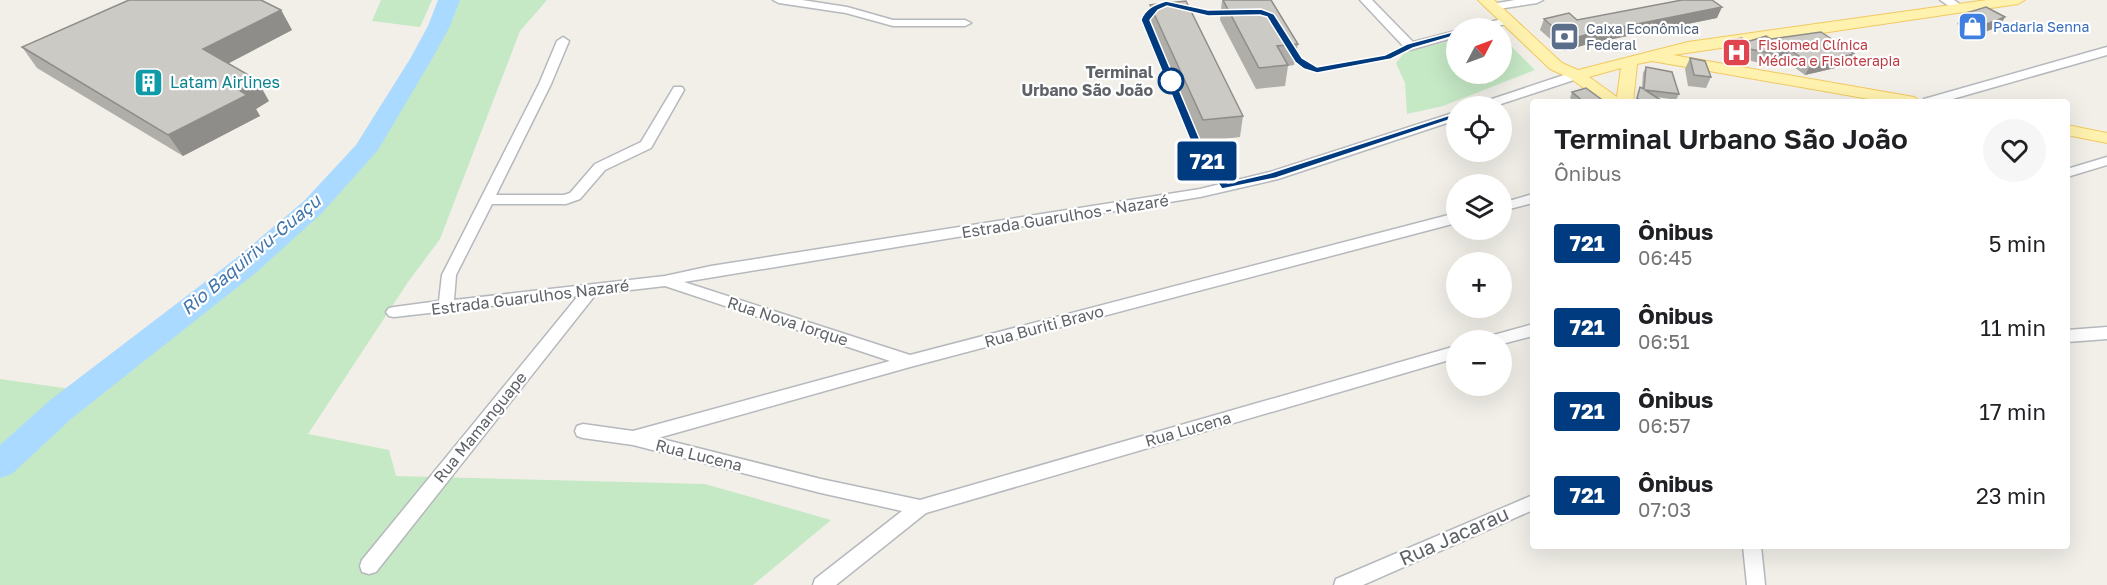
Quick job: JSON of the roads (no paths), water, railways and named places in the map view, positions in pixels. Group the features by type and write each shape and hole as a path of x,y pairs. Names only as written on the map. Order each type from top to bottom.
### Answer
{"main road":[{"path":"1576,75 1648,55 1688,47 1952,4 2018,0"},
{"path":"1488,4 1503,18"},
{"path":"1512,26 1556,66 1576,75 1610,99"},
{"path":"1688,47 1695,57 1707,66"},
{"path":"1648,55 1861,97 1882,99"},
{"path":"1625,99 1630,60"},
{"path":"2070,131 2107,138"}],"street":[{"path":"779,0 847,10 893,24 965,23"},
{"path":"1366,0 1410,46 1446,37"},
{"path":"1488,4 1537,0"},
{"path":"446,306 449,275 545,84 563,40"},
{"path":"1939,99 2107,51"},
{"path":"1512,97 1576,75"},
{"path":"486,200 566,200 575,196 600,167 646,145 678,90"},
{"name":"Estrada Guarulhos - Nazaré","path":"665,281 711,271 1165,201 1273,176 1446,119"},
{"path":"2070,172 2107,161"},
{"path":"1512,204 1530,199"},
{"name":"Rua Buriti Bravo","path":"633,438 910,361 1446,222"},
{"path":"711,271 705,280 711,297"},
{"name":"Estrada Guarulhos Nazaré","path":"394,312 665,281"},
{"name":"Rua Nova Iorque","path":"665,281 910,361"},
{"name":"Rua Mamanguape","path":"369,566 592,289"},
{"path":"1512,336 1530,331"},
{"path":"2070,336 2107,333"},
{"name":"Rua Lucena","path":"822,585 920,507 1446,355"},
{"name":"Rua Lucena","path":"583,431 633,438 821,486 920,507"},
{"name":"Rua Jacarau","path":"1343,585 1530,503"},
{"path":"1752,549 1756,585"}],"waterway":[{"name":"Rio Baquirivu-Guaçu","path":"0,465 60,410 249,263 313,207 366,150 421,59 439,26 449,0"}],"place":[{"name":"Padaria Senna","path":"1972,27"},
{"name":"Caixa Econômica Federal","path":"1565,37"},
{"name":"Fisiomed Clínica Médica e Fisioterapia","path":"1737,53"},
{"name":"Terminal Urbano São João","path":"1171,81"},
{"name":"Latam Airlines","path":"149,82"}]}
